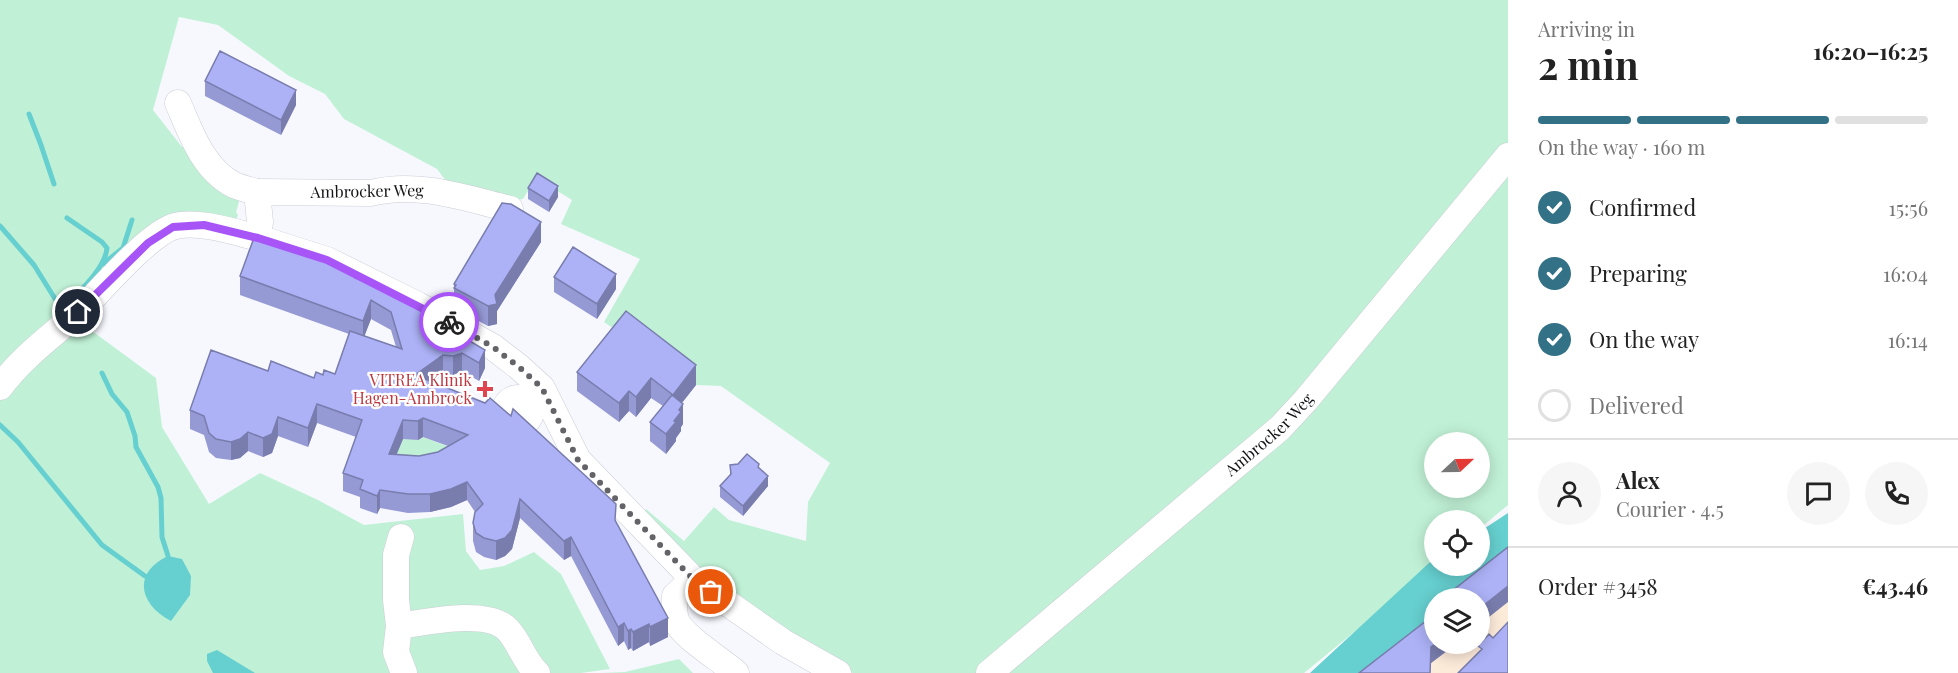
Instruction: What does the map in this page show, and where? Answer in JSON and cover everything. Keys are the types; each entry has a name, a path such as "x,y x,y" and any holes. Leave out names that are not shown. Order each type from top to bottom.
{"lane":[{"name":"Ambrocker Weg","path":"178,103 196,146 218,173 235,185 257,192 371,193 389,188 432,190 510,209"},
{"name":"Ambrocker Weg","path":"989,673 1280,428 1306,400 1508,156"},
{"path":"257,192 260,222 258,238"},
{"path":"0,387 27,355 78,312 148,243 173,227 204,225 258,238 327,260 456,326 493,347 519,367 542,388 540,405 578,460 693,579 783,642 808,667 838,673"},
{"path":"401,537 396,555 396,600 399,626 396,652 404,673"},
{"path":"693,579 675,596 673,609 677,623 736,673"},
{"path":"399,626 457,618 474,618 498,623 508,629 521,652 537,673"}],"shaded area":[{"path":"1508,563 1508,673 1380,673 1424,649 1424,654 1490,654 1490,588 1487,588"}],"green space":[{"path":"0,0 1508,0 1508,147 1293,404 977,673 853,673 840,668 721,590 642,514 646,509 684,541 714,507 729,520 806,541 808,502 830,463 721,386 696,385 604,322 640,259 561,224 572,200 536,178 523,199 508,202 452,189 437,169 344,119 325,94 289,76 218,25 179,17 153,110 182,147 191,150 241,195 234,226 173,223 69,314 156,378 162,427 209,504 260,473 364,525 463,514 466,551 480,570 504,566 534,552 561,574 610,669 581,673 0,673"},
{"path":"1508,171 1508,505 1490,520 1490,510 1424,510 1424,575 1304,673 1000,673 1280,438"},
{"path":"403,437 418,440 423,437 463,452 390,471"},
{"path":"679,659 693,673 600,673 625,672"}],"water":[{"path":"1508,513 1508,563 1477,588 1424,588 1424,631 1380,673 1310,673 1424,568 1424,576 1490,576 1490,525"},
{"path":"168,556 182,559 191,576 190,595 171,621 152,606 146,597 144,588 149,571 156,563"},
{"path":"217,650 255,673 213,673 207,661 207,654"}],"building":[{"path":"220,51 296,90 281,120 205,81"},
{"path":"537,173 558,186 549,201 528,188"},
{"path":"502,203 511,204 541,222 495,295 497,304 488,306 454,288 456,285 454,284"},
{"path":"255,235 352,270 357,273 355,278 384,287 466,330 468,340 485,350 479,363 462,353 453,356 443,355 415,375 485,403 490,398 511,416 513,409 616,504 615,520 668,618 633,632 631,629 628,631 624,623 618,627 571,537 564,541 520,499 512,530 505,538 496,541 476,533 473,523 475,512 483,504 467,482 430,494 380,490 377,496 360,489 363,480 343,473 362,420 317,404 308,428 278,417 272,434 263,438 248,432 240,439 231,442 216,439 209,433 204,416 190,410 211,350 268,371 271,361 314,378 316,372 323,375 324,370 335,374 350,331 402,349 391,312 371,300 363,321 240,276","holes":["423,418 468,435 438,452 419,456 389,454 403,420 418,421"]},
{"path":"573,247 616,274 597,304 554,277"},
{"path":"626,311 696,365 673,395 651,378 636,397 629,391 619,403 577,372"},
{"path":"672,395 683,404 679,410 681,412 674,421 676,422 666,434 650,422"},
{"path":"747,454 768,476 743,506 720,486 731,474 730,465 738,464"},
{"path":"1508,547 1508,586 1490,600 1490,588 1456,588 1471,576 1490,576 1490,561"},
{"path":"1424,622 1424,654 1431,654 1430,673 1359,673"},
{"path":"1508,622 1508,673 1458,673 1477,654 1490,654 1490,635 1493,638"}],"waterway":[{"path":"29,114 54,184"},
{"path":"0,226 34,265 62,310 96,273 107,248 67,218"},
{"path":"103,264 123,248 132,220"},
{"path":"102,373 112,394 127,412 136,447 158,487 161,498 162,537 168,556"},
{"path":"0,425 18,442 102,545 145,576"}],"way so far":[{"path":"449,322 493,347 542,388 578,460 693,579 711,592"}],"place":[{"name":"VITREA Klinik Hagen-Ambrock","path":"485,389"}],"route":[{"path":"78,312 148,243 173,227 204,225 258,238 327,260 449,322"}]}
